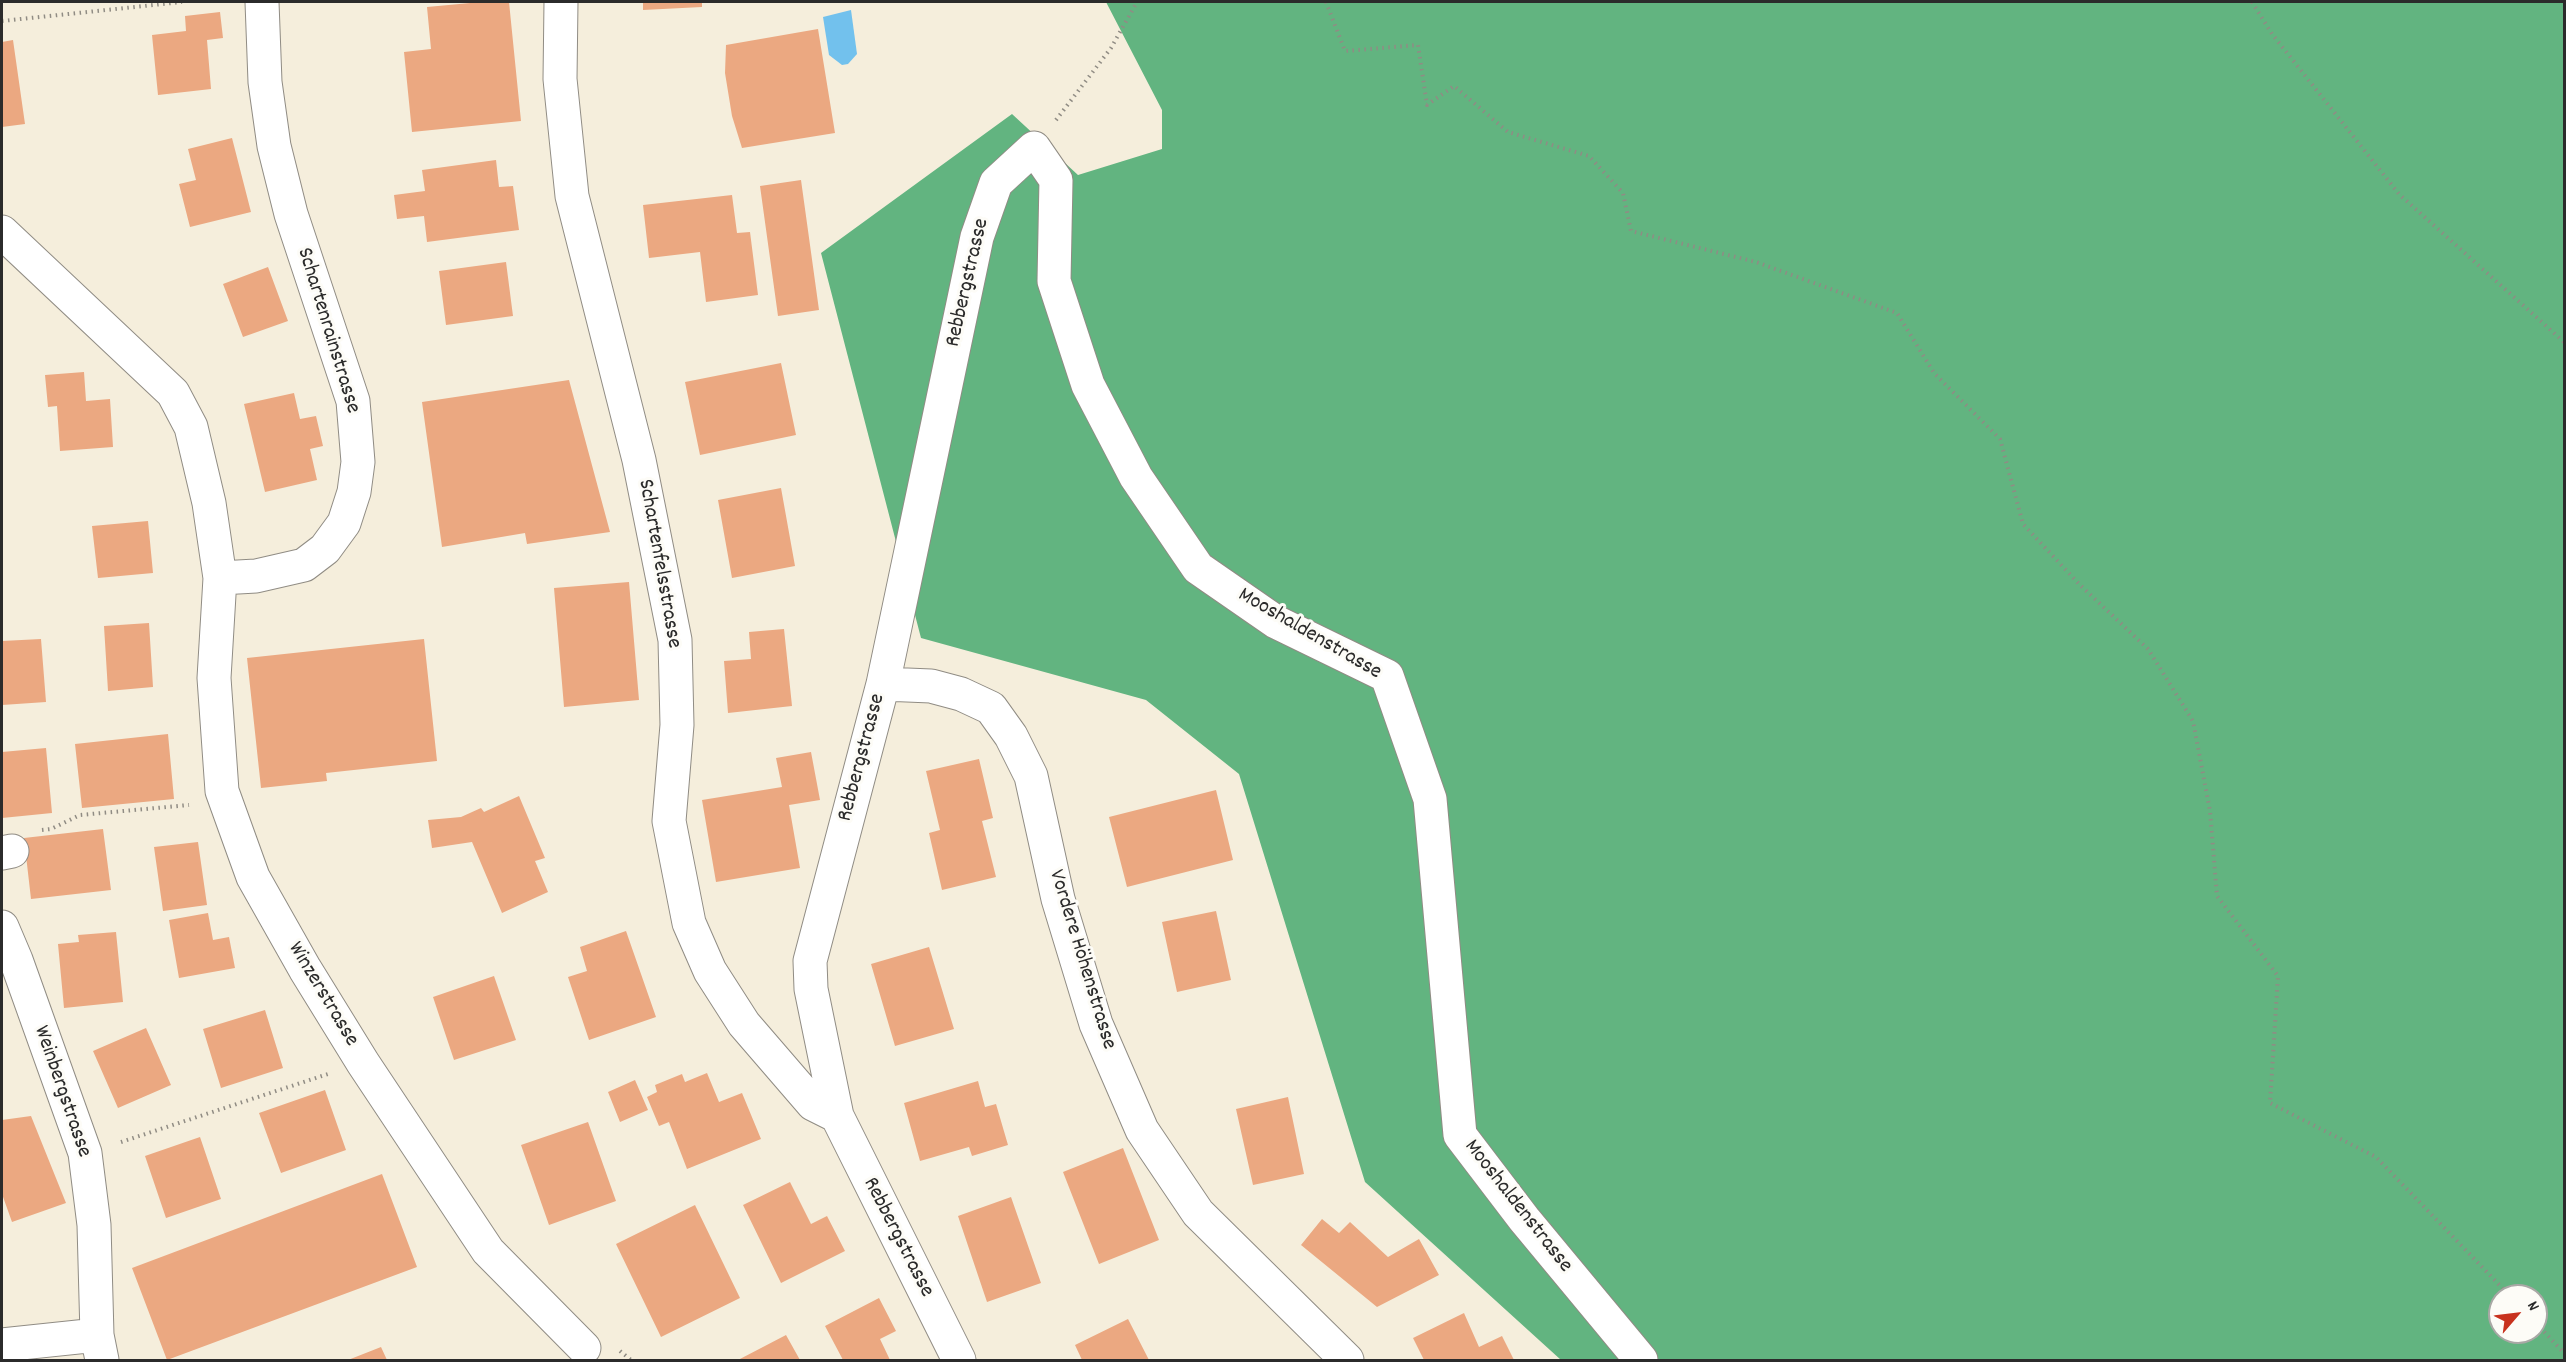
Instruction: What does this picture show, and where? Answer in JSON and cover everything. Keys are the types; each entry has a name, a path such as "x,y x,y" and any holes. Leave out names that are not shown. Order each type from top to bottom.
{"street":[{"name":"Schartenrainstrasse","path":"220,578 256,576 304,565 325,549 344,523 354,492 358,462 353,401 291,214 274,146 265,82 262,2"},
{"name":"Schartenfelsstrasse","path":"561,2 560,80 572,196 639,460 675,640 676,725 669,820 689,922 710,971 744,1024 813,1104 837,1116"},
{"name":"Rebbergstrasse","path":"959,1360 837,1116 811,989 810,961 883,684 977,237 996,183 1034,148"},
{"name":"Mooshaldenstrasse","path":"1034,148 1056,180 1054,281 1088,385 1136,477 1198,568 1276,622 1387,676 1430,799 1460,1135 1524,1219 1641,1360"},
{"path":"2,232 173,393 191,427 209,503 220,578"},
{"name":"Winzerstrasse","path":"220,578 214,678 222,791 253,877 305,969 363,1063 488,1251 584,1348"},
{"name":"Vordere Höhenstrasse","path":"883,684 932,686 961,694 991,708 1011,736 1031,776 1058,899 1096,1024 1142,1130 1198,1213 1347,1360"},
{"name":"Weinbergstrasse","path":"2,927 16,960 85,1154 94,1225 99,1348 2,1345"}],"path":[{"path":"2,21 182,2"},
{"path":"1034,148 1111,48 1137,2"},
{"path":"1326,2 1345,51 1418,45 1426,105 1454,86 1508,132 1589,156 1623,193 1631,231 1756,262 1897,313 1934,373 2000,439 2023,524 2079,584 2148,649 2193,721 2210,811 2217,896 2278,976 2270,1103 2376,1157 2498,1284"},
{"path":"2252,2 2272,34 2399,194 2565,342"},
{"path":"80,815 193,805"},
{"path":"85,1154 363,1063"},
{"path":"2548,1335 2565,1353"}],"green space":[{"path":"1106,2 2564,2 2564,1360 1561,1360 1365,1182 1239,774 1146,700 921,638 821,253 1012,114 1078,175 1162,149 1162,110"}],"water":[{"path":"851,10 857,54 848,64 842,65 829,55 823,17"}],"building":[{"path":"509,2 521,121 412,132 404,52 431,49 427,7"},
{"path":"643,2 702,2 702,7 643,10"},
{"path":"220,12 223,38 207,40 211,89 158,95 152,35 186,31 185,16"},
{"path":"818,29 835,133 742,148 732,116 725,73 726,45"},
{"path":"13,40 25,124 2,127 2,42"},
{"path":"232,138 251,212 190,227 179,184 196,180 188,149"},
{"path":"496,160 499,187 513,186 519,230 427,242 424,216 397,219 394,195 425,191 422,170"},
{"path":"801,180 819,310 778,316 760,186"},
{"path":"732,195 737,233 750,232 758,295 706,302 700,252 649,258 643,205"},
{"path":"506,262 513,316 446,325 439,271"},
{"path":"268,267 288,321 243,337 223,284"},
{"path":"781,363 796,435 700,455 685,382"},
{"path":"84,372 86,401 110,399 113,447 60,451 57,406 48,407 45,375"},
{"path":"569,380 610,532 527,544 525,533 442,547 422,402"},
{"path":"294,393 300,419 316,416 323,446 310,449 317,480 265,492 244,404"},
{"path":"781,488 795,566 732,578 718,500"},
{"path":"148,521 153,573 98,578 92,526"},
{"path":"629,582 639,700 564,707 554,588"},
{"path":"149,623 153,687 108,691 104,626"},
{"path":"784,629 792,706 728,713 724,661 751,659 749,632"},
{"path":"41,639 46,702 2,705 2,641"},
{"path":"424,639 437,761 326,773 327,781 261,788 247,658"},
{"path":"168,734 174,799 82,808 75,744"},
{"path":"46,748 52,813 2,818 2,752"},
{"path":"811,752 820,800 789,805 800,868 716,882 702,800 782,787 776,758"},
{"path":"979,759 993,818 982,821 996,877 942,890 929,833 940,830 926,771"},
{"path":"1216,790 1233,860 1127,887 1109,817"},
{"path":"519,796 545,858 535,861 548,892 502,913 472,842 432,848 428,820 461,817 481,808 484,812"},
{"path":"103,829 111,890 31,899 24,838"},
{"path":"198,842 207,905 163,911 154,847"},
{"path":"1216,911 1231,980 1177,992 1162,922"},
{"path":"208,913 213,940 229,937 235,968 179,978 169,920"},
{"path":"626,931 656,1017 589,1040 568,977 587,971 580,947"},
{"path":"116,932 123,1002 64,1008 58,944 79,942 78,935"},
{"path":"929,947 954,1029 895,1046 871,964"},
{"path":"494,976 516,1040 454,1060 433,997"},
{"path":"265,1010 283,1068 221,1088 203,1029"},
{"path":"146,1028 171,1085 118,1108 93,1051"},
{"path":"707,1073 719,1102 742,1093 761,1139 687,1169 669,1122 659,1126 647,1097 657,1092 655,1085 682,1074 685,1082"},
{"path":"635,1080 648,1110 620,1122 608,1092"},
{"path":"978,1081 985,1107 996,1104 1008,1145 972,1156 969,1147 920,1161 904,1103"},
{"path":"325,1090 346,1150 281,1173 259,1113"},
{"path":"1288,1097 1304,1174 1253,1185 1236,1109"},
{"path":"31,1116 66,1203 12,1222 2,1194 2,1120"},
{"path":"588,1122 616,1201 549,1225 521,1145"},
{"path":"200,1137 221,1199 166,1218 145,1156"},
{"path":"1123,1148 1159,1240 1099,1264 1063,1172"},
{"path":"382,1174 417,1267 167,1360 132,1268"},
{"path":"790,1182 811,1224 827,1216 845,1251 781,1283 743,1205"},
{"path":"1011,1197 1041,1283 987,1302 958,1216"},
{"path":"695,1205 740,1298 661,1337 616,1244"},
{"path":"1322,1219 1339,1233 1350,1222 1388,1257 1419,1239 1439,1275 1377,1307 1301,1245"},
{"path":"879,1298 896,1331 880,1339 890,1360 843,1360 825,1326"},
{"path":"1464,1313 1479,1347 1502,1336 1514,1360 1424,1360 1413,1338"},
{"path":"1128,1319 1149,1360 1082,1360 1075,1345"},
{"path":"786,1335 800,1360 738,1360"},
{"path":"381,1347 387,1360 348,1360"}]}
